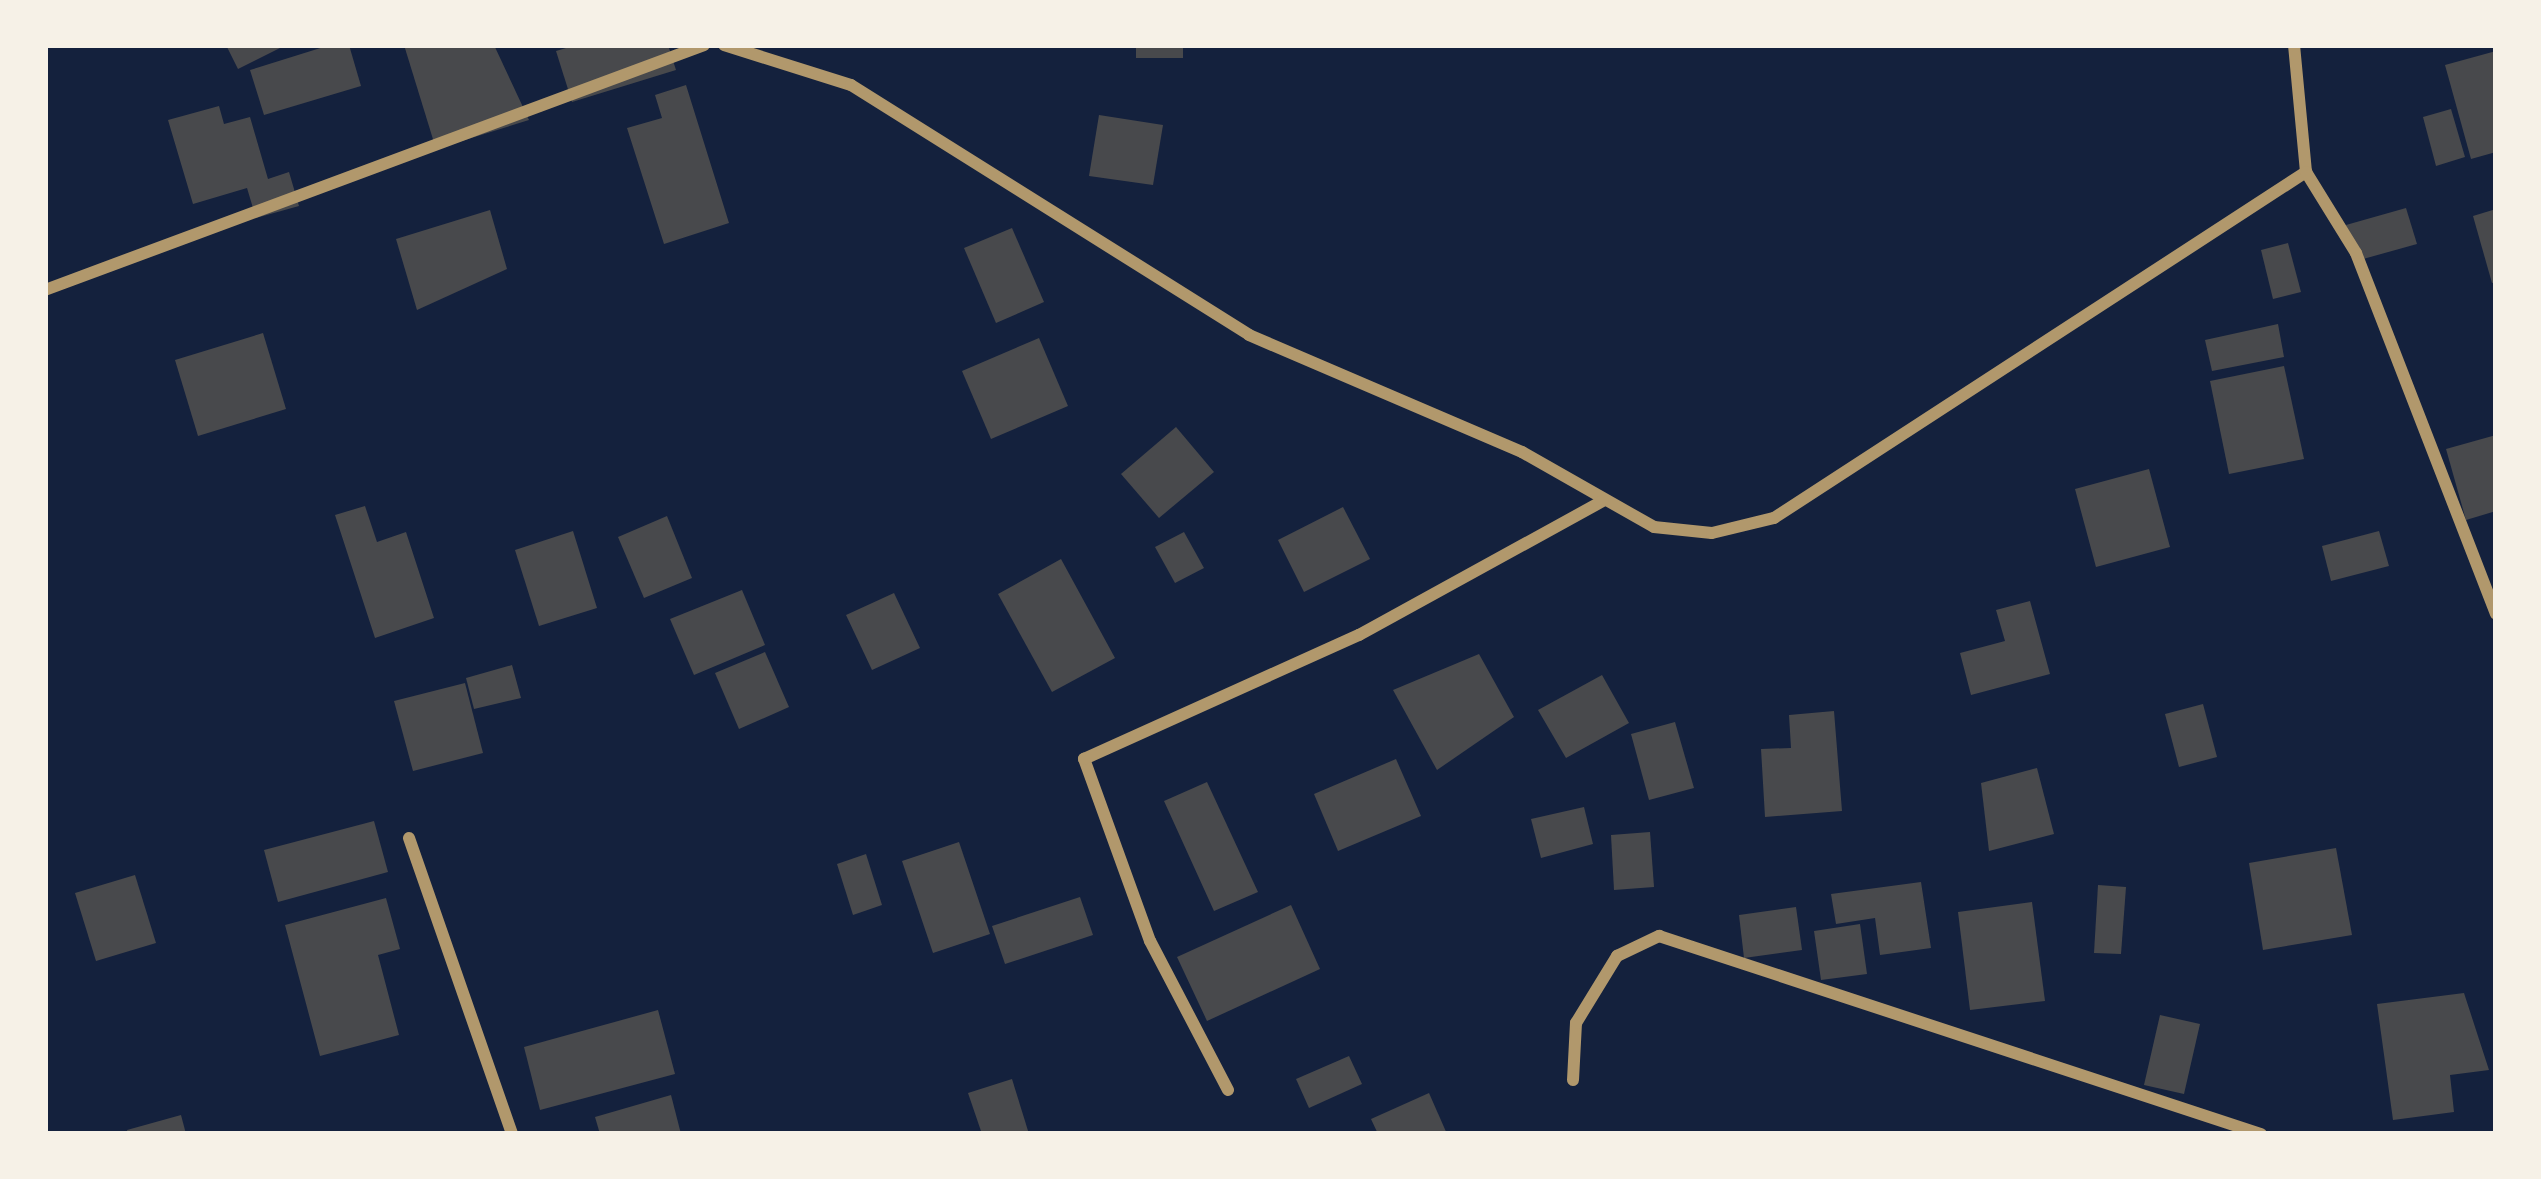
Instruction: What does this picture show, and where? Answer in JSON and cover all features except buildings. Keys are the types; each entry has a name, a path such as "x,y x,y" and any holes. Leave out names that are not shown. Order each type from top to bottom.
{"street":[{"path":"45,290 704,45"},
{"path":"724,45 851,85 1249,335 1522,452 1654,527 1712,533 1774,518 2306,172"},
{"path":"2294,45 2306,172 2356,254 2496,614"},
{"path":"1228,1090 1150,941 1084,758 1360,635 1603,501"},
{"path":"410,838 512,1134"},
{"path":"1573,1080 1576,1023 1617,956 1659,936 2261,1134"}]}
